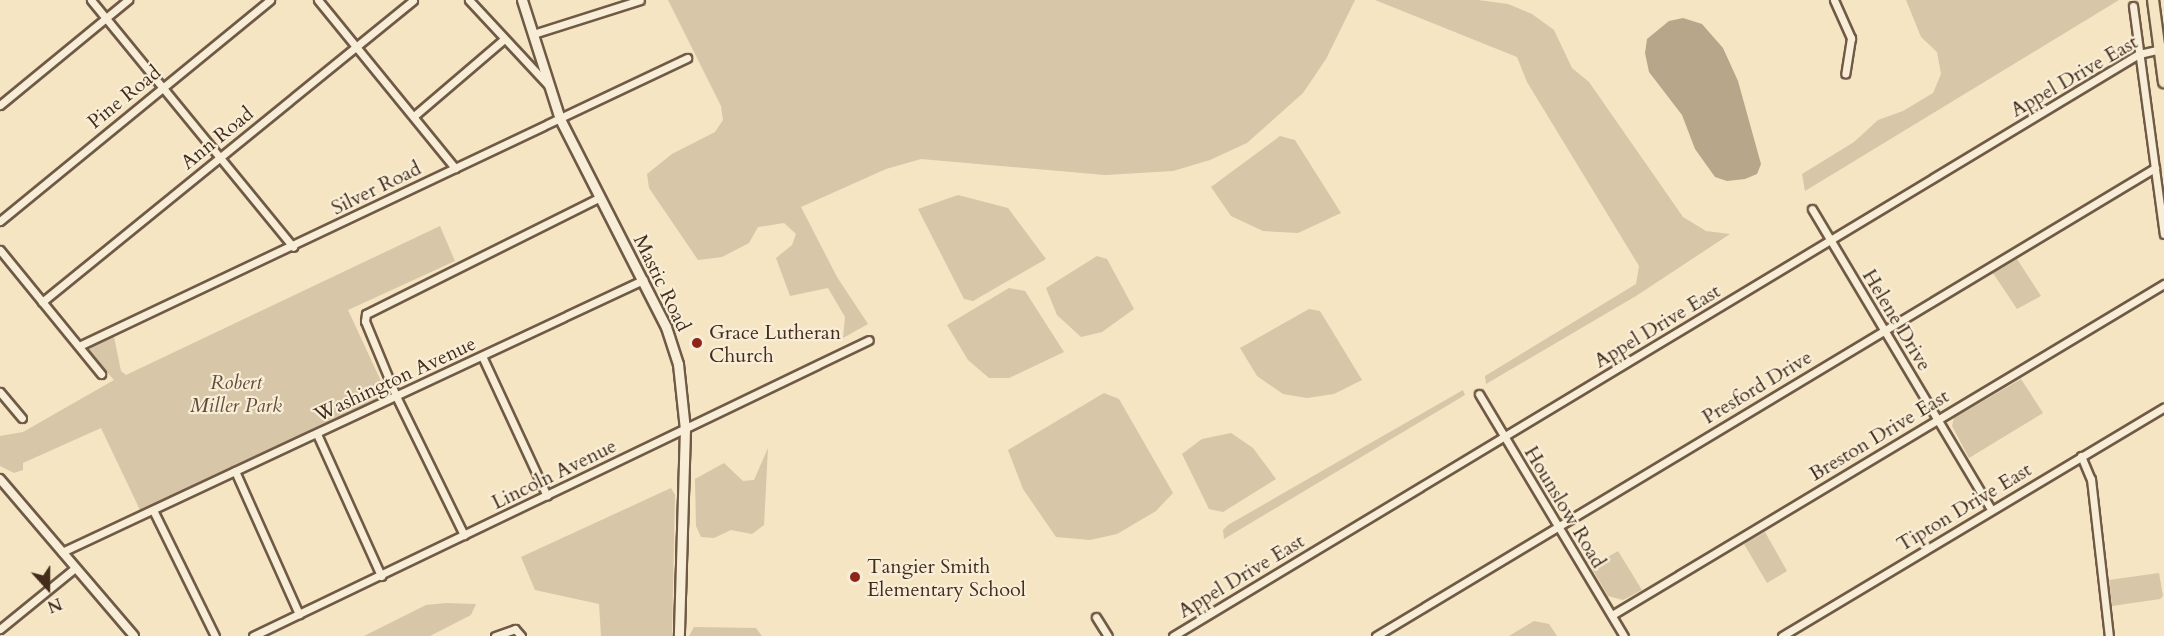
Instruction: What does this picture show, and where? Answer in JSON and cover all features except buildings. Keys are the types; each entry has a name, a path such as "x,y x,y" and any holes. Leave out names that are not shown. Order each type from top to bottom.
{"highway":[{"path":"2153,0 2164,82"}],"main road":[{"name":"Mastic Road","path":"522,0 560,119 643,280 678,364 685,429 679,636"}],"street":[{"path":"91,0 218,159 293,247"},
{"path":"0,105 128,0"},
{"name":"Pine Road","path":"0,221 270,0"},
{"path":"318,0 455,168"},
{"name":"Ann Road","path":"42,302 412,0"},
{"path":"470,0 502,40 549,87"},
{"path":"533,34 640,0"},
{"path":"1834,0 1851,38 1845,74"},
{"path":"2133,6 2164,234"},
{"path":"414,116 502,40"},
{"name":"Appel Drive East","path":"1173,636 2139,54 2160,49"},
{"name":"Silver Road","path":"79,346 293,247 687,58"},
{"name":"Presford Drive","path":"1376,636 2155,168"},
{"path":"464,535 396,396 365,321 366,314 599,198"},
{"name":"Helene Drive","path":"1812,209 1991,510"},
{"path":"0,250 101,374"},
{"name":"Washington Avenue","path":"62,552 643,280"},
{"name":"Breston Drive East","path":"1612,615 2164,284"},
{"name":"Lincoln Avenue","path":"253,636 869,340"},
{"path":"482,356 547,496"},
{"path":"0,393 22,418"},
{"name":"Hounslow Road","path":"1479,394 1624,636"},
{"name":"Tipton Drive East","path":"1782,636 2164,406"},
{"path":"317,434 381,576"},
{"path":"2080,456 2091,479 2109,636"},
{"path":"235,471 299,614"},
{"path":"0,479 134,636"},
{"path":"153,510 215,636"},
{"path":"0,629 75,568"},
{"path":"1096,618 1108,636"},
{"path":"495,636 515,628 521,636"}],"green space":[{"path":"668,0 1355,0 1326,59 1303,93 1247,143 1210,160 1173,171 1105,175 921,159 886,169 801,207 837,277 868,324 843,338 845,317 828,288 790,296 776,258 792,245 796,234 784,223 758,227 749,243 722,257 698,260 649,188 647,174 672,154 715,132 723,120 721,106"},
{"path":"1375,0 1478,0 1508,4 1532,14 1554,30 1572,68 1589,82 1683,217 1706,231 1730,234 1636,296 1486,384 1485,376 1636,284 1639,266 1527,82 1517,57"},
{"path":"1906,0 2119,0 1805,191 1802,174 1854,142 1878,120 1903,111 1933,93 1941,74 1937,52 1921,37"},
{"path":"1280,136 1295,140 1341,213 1298,233 1263,231 1231,216 1211,187"},
{"path":"958,195 1008,208 1046,259 973,301 964,299 918,209"},
{"name":"Robert Miller Park","path":"440,226 455,261 348,310 387,394 140,510 101,428 23,463 23,470 14,473 0,466 0,436 23,432 114,380 89,352 89,345 114,337 121,371 126,375"},
{"path":"1097,256 1107,259 1134,309 1102,332 1081,337 1057,315 1046,288"},
{"path":"2017,259 2041,296 2017,309 1993,273"},
{"path":"1009,288 1025,291 1064,352 1009,378 989,378 968,360 947,325"},
{"path":"1309,309 1320,311 1362,380 1334,394 1307,398 1283,394 1257,376 1240,348"},
{"path":"2021,379 2043,413 1969,458 1952,426 1954,418"},
{"path":"1463,390 1465,395 1224,539 1223,530 1228,525"},
{"path":"1104,393 1119,399 1173,493 1156,511 1117,534 1090,540 1056,537 1023,489 1008,450"},
{"path":"1231,433 1253,448 1276,479 1223,512 1209,509 1182,454 1202,439"},
{"path":"768,448 764,525 752,534 731,530 714,538 701,537 696,526 695,479 724,463 743,481 754,480"},
{"path":"671,488 675,495 672,636 601,636 599,604 535,590 521,557"},
{"path":"1765,532 1787,571 1767,583 1744,544"},
{"path":"1618,551 1642,590 1623,600 1608,596 1591,567"},
{"path":"2159,573 2163,596 2160,599 2112,606 2109,580"},
{"path":"476,604 471,615 430,636 364,636 426,605"},
{"path":"1534,621 1549,624 1557,636 1509,636"},
{"path":"694,627 756,628 762,636 689,636"}],"shaded area":[{"path":"1683,18 1702,24 1723,48 1738,81 1761,164 1757,174 1745,179 1727,181 1715,177 1695,149 1682,115 1649,72 1645,53 1647,39 1669,21"}],"place":[{"name":"Grace Lutheran Church","path":"697,343"},
{"name":"Tangier Smith Elementary School","path":"855,577"}]}
